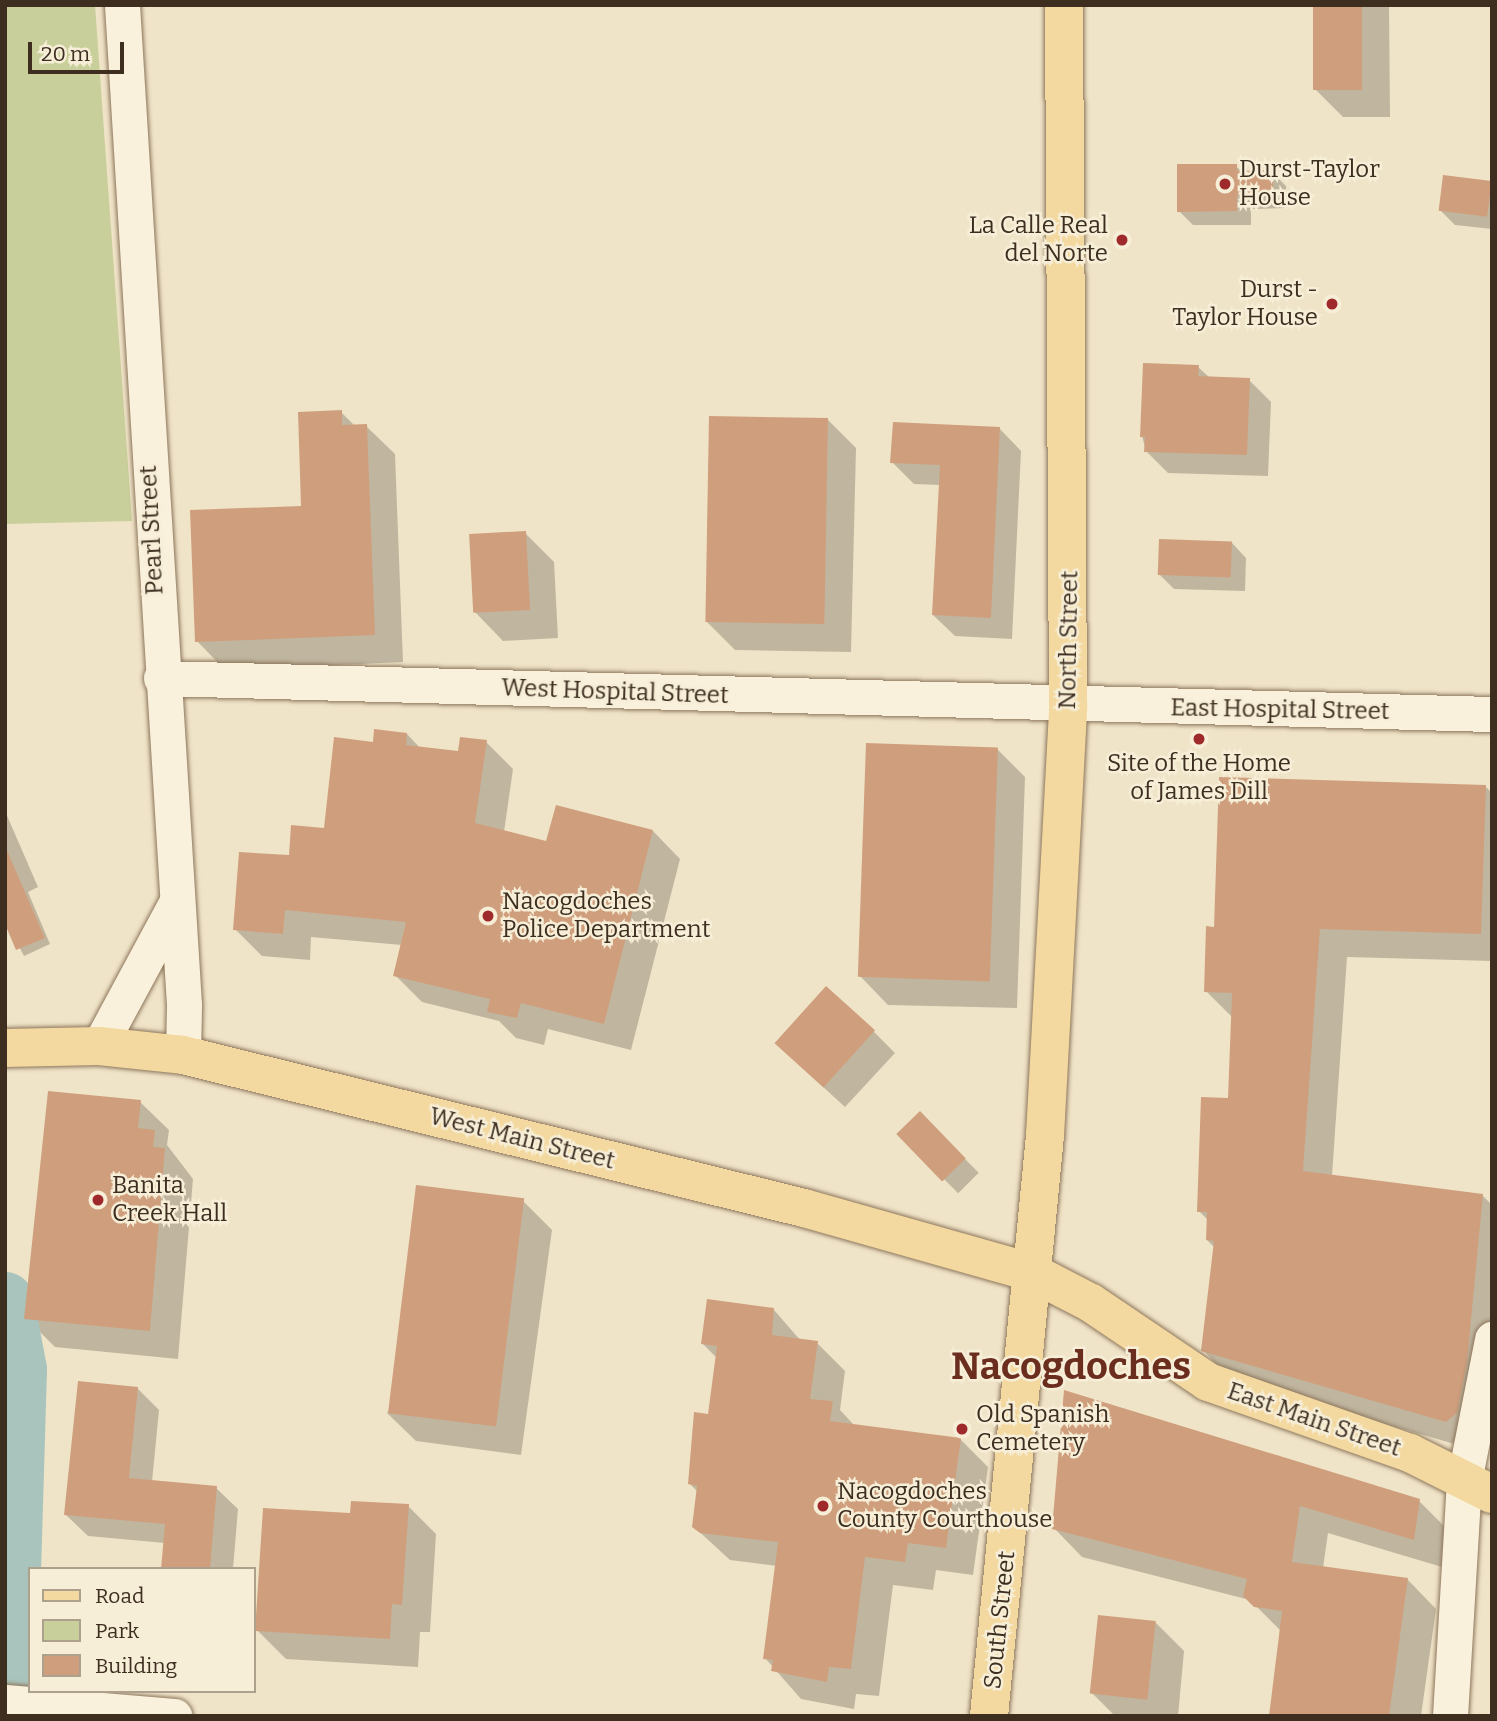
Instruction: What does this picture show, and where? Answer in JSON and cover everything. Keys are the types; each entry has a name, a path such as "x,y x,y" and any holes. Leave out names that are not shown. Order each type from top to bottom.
{"main road":[{"name":"North Street","path":"1033,1273 1055,989 1068,706 1064,5"},
{"name":"West Main Street","path":"14,1047 99,1045 183,1055 804,1208 1033,1273"},
{"name":"East Main Street","path":"1033,1273 1091,1303 1208,1382 1410,1453 1478,1488"},
{"name":"South Street","path":"989,1716 1033,1273"}],"street":[{"name":"Pearl Street","path":"122,5 183,1055"},
{"name":"West Hospital Street","path":"161,678 1068,706"},
{"name":"East Hospital Street","path":"1068,706 1492,714"},
{"path":"99,1045 176,902"},
{"path":"1450,1716 1478,1488 1492,1339"},
{"path":"5,1702 174,1716"}],"green space":[{"path":"5,5 95,5 132,521 5,524"}],"building":[{"path":"1313,5 1362,5 1362,90 1313,90"},
{"name":"Durst-Taylor House","path":"1177,164 1237,164 1237,171 1273,170 1273,195 1237,195 1237,211 1177,212"},
{"path":"1443,175 1492,181 1487,217 1439,211"},
{"path":"1143,363 1199,365 1198,376 1250,378 1247,455 1144,452 1145,437 1140,437"},
{"path":"342,410 342,425 367,424 375,635 195,642 190,510 301,506 298,412"},
{"path":"709,416 828,418 824,624 705,622"},
{"path":"893,422 1000,427 991,618 932,615 940,465 890,463"},
{"path":"526,531 530,610 473,613 469,534"},
{"path":"1159,539 1232,542 1231,578 1158,575"},
{"name":"Nacogdoches Police Department","path":"374,729 407,733 406,745 458,751 460,737 487,740 475,823 546,841 556,805 653,830 604,1024 521,1003 517,1018 487,1012 490,999 393,976 406,922 285,910 283,934 233,930 239,852 289,855 291,825 324,828 334,737 373,742"},
{"path":"866,743 998,748 990,981 858,977"},
{"path":"1219,777 1486,785 1481,934 1320,929 1303,1171 1483,1194 1467,1362 1457,1413 1446,1422 1201,1351 1214,1241 1206,1240 1207,1212 1197,1212 1201,1097 1228,1098 1232,993 1204,992 1206,926 1214,927"},
{"path":"5,846 45,938 16,950 5,924"},
{"path":"826,986 875,1030 824,1087 774,1043"},
{"name":"Banita Creek Hall","path":"48,1091 141,1100 138,1128 155,1130 153,1147 165,1148 150,1331 24,1319"},
{"path":"920,1111 966,1158 942,1181 896,1134"},
{"path":"416,1185 524,1198 496,1427 388,1413"},
{"name":"Nacogdoches County Courthouse","path":"707,1299 774,1308 772,1335 818,1341 810,1399 833,1401 830,1421 961,1438 946,1548 908,1543 905,1562 865,1557 851,1669 829,1667 827,1682 771,1671 773,1660 763,1659 778,1542 700,1533 692,1527 697,1486 688,1484 694,1412 708,1414 717,1346 701,1344"},
{"path":"78,1381 138,1387 129,1478 217,1486 210,1567 161,1567 165,1524 64,1515"},
{"path":"1064,1390 1420,1499 1414,1540 1300,1506 1292,1562 1408,1578 1389,1716 1269,1716 1282,1611 1254,1607 1243,1596 1247,1579 1052,1529"},
{"path":"351,1501 409,1504 402,1605 392,1604 390,1639 256,1631 263,1508 350,1513"},
{"path":"1098,1615 1156,1621 1147,1700 1090,1694"}],"waterway":[{"path":"5,1301 18,1370 8,1716"}],"place":[{"name":"Durst-Taylor House","path":"1225,184"},
{"name":"La Calle Real del Norte","path":"1122,240"},
{"name":"Durst - Taylor House","path":"1332,304"},
{"name":"Site of the Home of James Dill","path":"1199,739"},
{"name":"Nacogdoches Police Department","path":"488,916"},
{"name":"Banita Creek Hall","path":"98,1200"},
{"name":"Old Spanish Cemetery","path":"962,1429"},
{"name":"Nacogdoches County Courthouse","path":"823,1506"}],"district":[{"name":"Nacogdoches","path":"1071,1367"}]}
